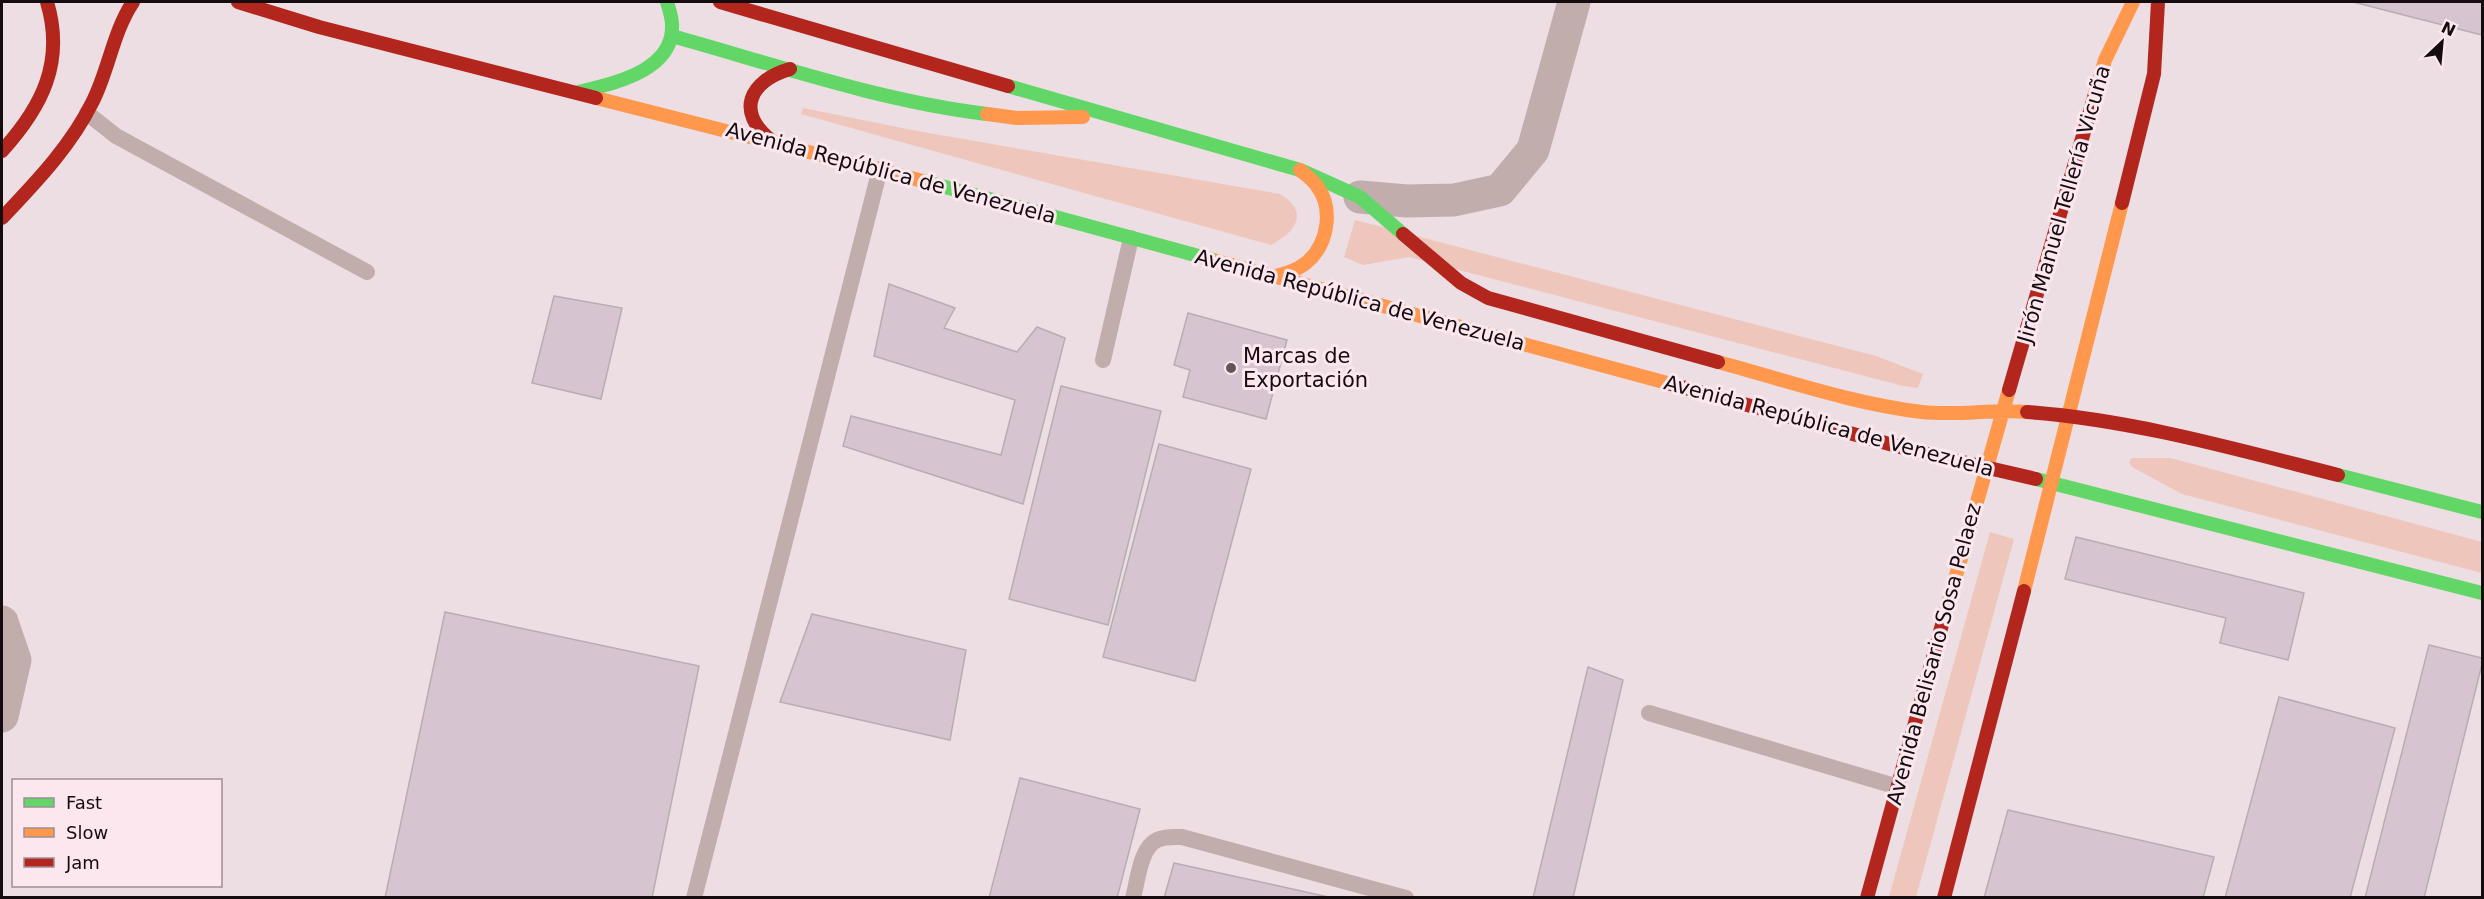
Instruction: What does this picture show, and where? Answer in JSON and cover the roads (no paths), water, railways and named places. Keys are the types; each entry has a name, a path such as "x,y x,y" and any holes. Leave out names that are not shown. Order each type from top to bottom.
{"main road":[{"path":"2,152 32,113 49,76 54,42 51,17 46,2"},
{"path":"2,218 65,148 87,113 105,76 120,27 133,2"},
{"name":"Avenida República de Venezuela","path":"238,2 319,27 429,56 880,169 1915,451 2051,482 2482,593"},
{"path":"577,92 633,76 654,65 666,52 672,36 673,24 667,2"},
{"name":"Avenida República de Venezuela","path":"720,2 1300,170 1360,197 1461,283 1488,298 1518,308 1888,408 1926,413 2003,410 2118,422 2185,436 2482,512"},
{"name":"Jirón Manuel Tellería Vicuña","path":"2003,410 2105,60 2133,2"},
{"path":"1944,897 2154,74 2158,2"},
{"name":"Avenida República de Venezuela","path":"672,36 891,97 953,110 1017,118 1114,117"},
{"path":"772,141 758,128 751,113 752,96 760,82 773,72 790,69"},
{"path":"1272,277 1296,270 1305,263 1314,255 1326,234 1326,209 1318,187 1300,170"},
{"name":"Avenida Belisario Sosa Pelaez","path":"1867,897 2003,410"}],"street":[{"path":"1360,197 1407,201 1454,200 1500,190 1533,150 1574,2"},
{"path":"2,622 15,660 2,716"}],"lane":[{"path":"87,113 116,136 367,272"},
{"path":"694,897 880,169"},
{"path":"1103,360 1131,238"},
{"path":"1649,713 1898,787"},
{"path":"1133,897 1145,853 1150,846 1156,840 1182,837 1407,897"}],"place":[{"name":"Marcas de Exportación","path":"1231,368"}]}
